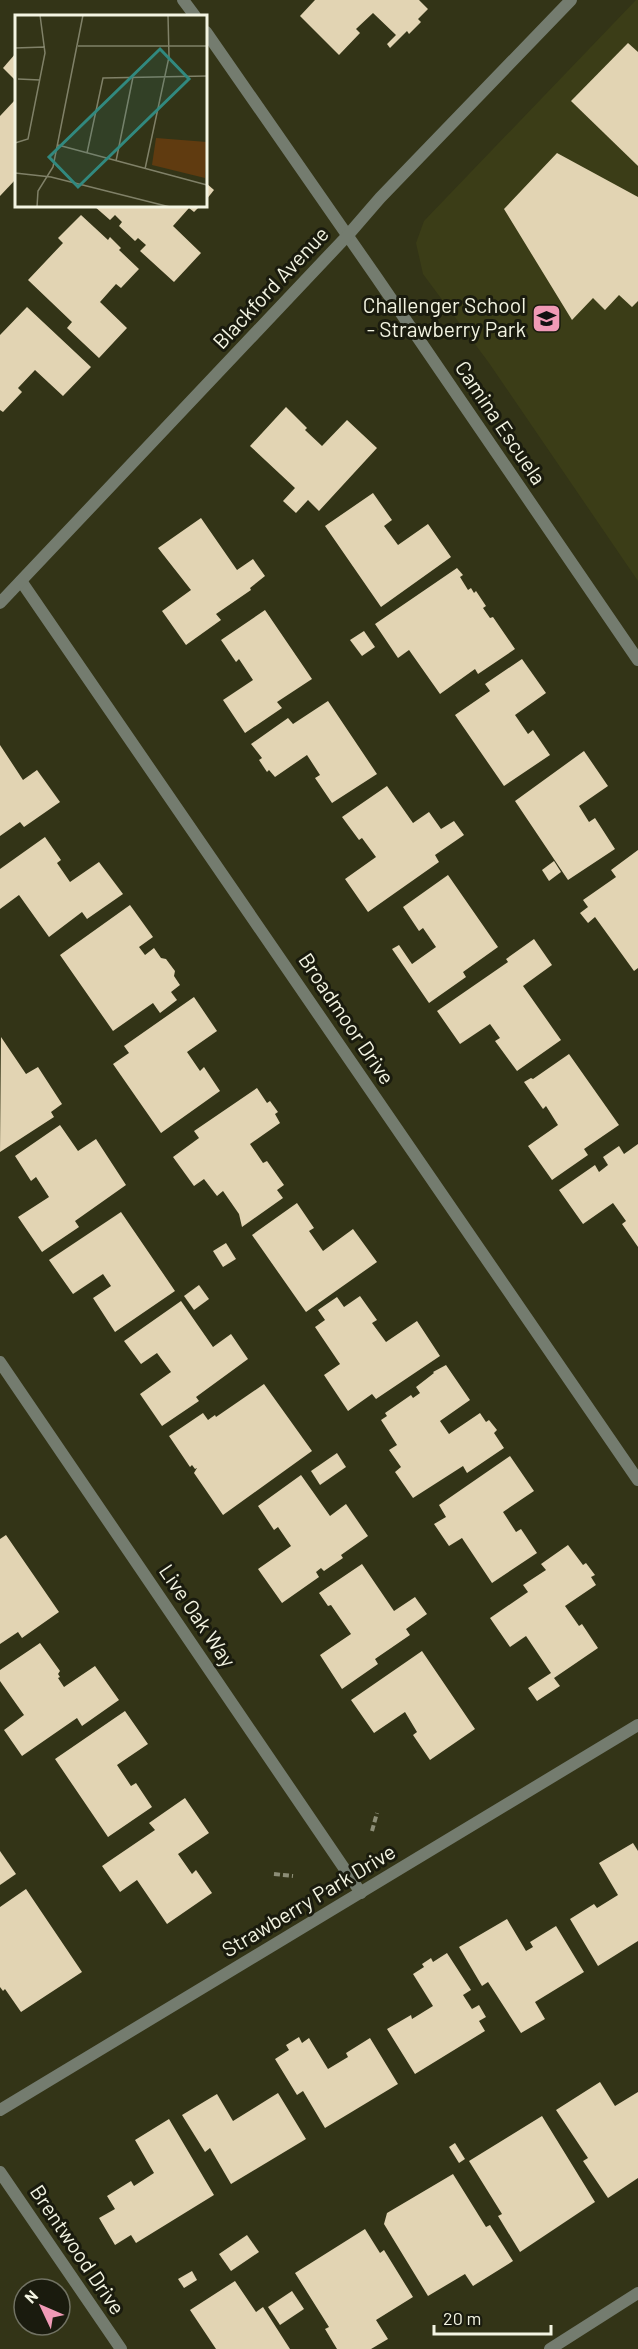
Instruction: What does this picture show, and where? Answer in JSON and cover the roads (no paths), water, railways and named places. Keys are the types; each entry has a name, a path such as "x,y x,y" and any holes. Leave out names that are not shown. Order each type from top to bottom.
{"street":[{"path":"183,0 194,15"},
{"name":"Blackford Avenue","path":"0,603 348,235 380,198 571,0"},
{"name":"Camina Escuela","path":"207,33 348,235 638,660"},
{"name":"Broadmoor Drive","path":"21,581 638,1480"},
{"name":"Live Oak Way","path":"0,1362 362,1893"},
{"name":"Strawberry Park Drive","path":"0,2110 638,1725"},
{"name":"Brentwood Drive","path":"0,2172 121,2349"},
{"path":"550,2349 638,2294"}],"place":[{"name":"Challenger School - Strawberry Park","path":"547,318"}]}
